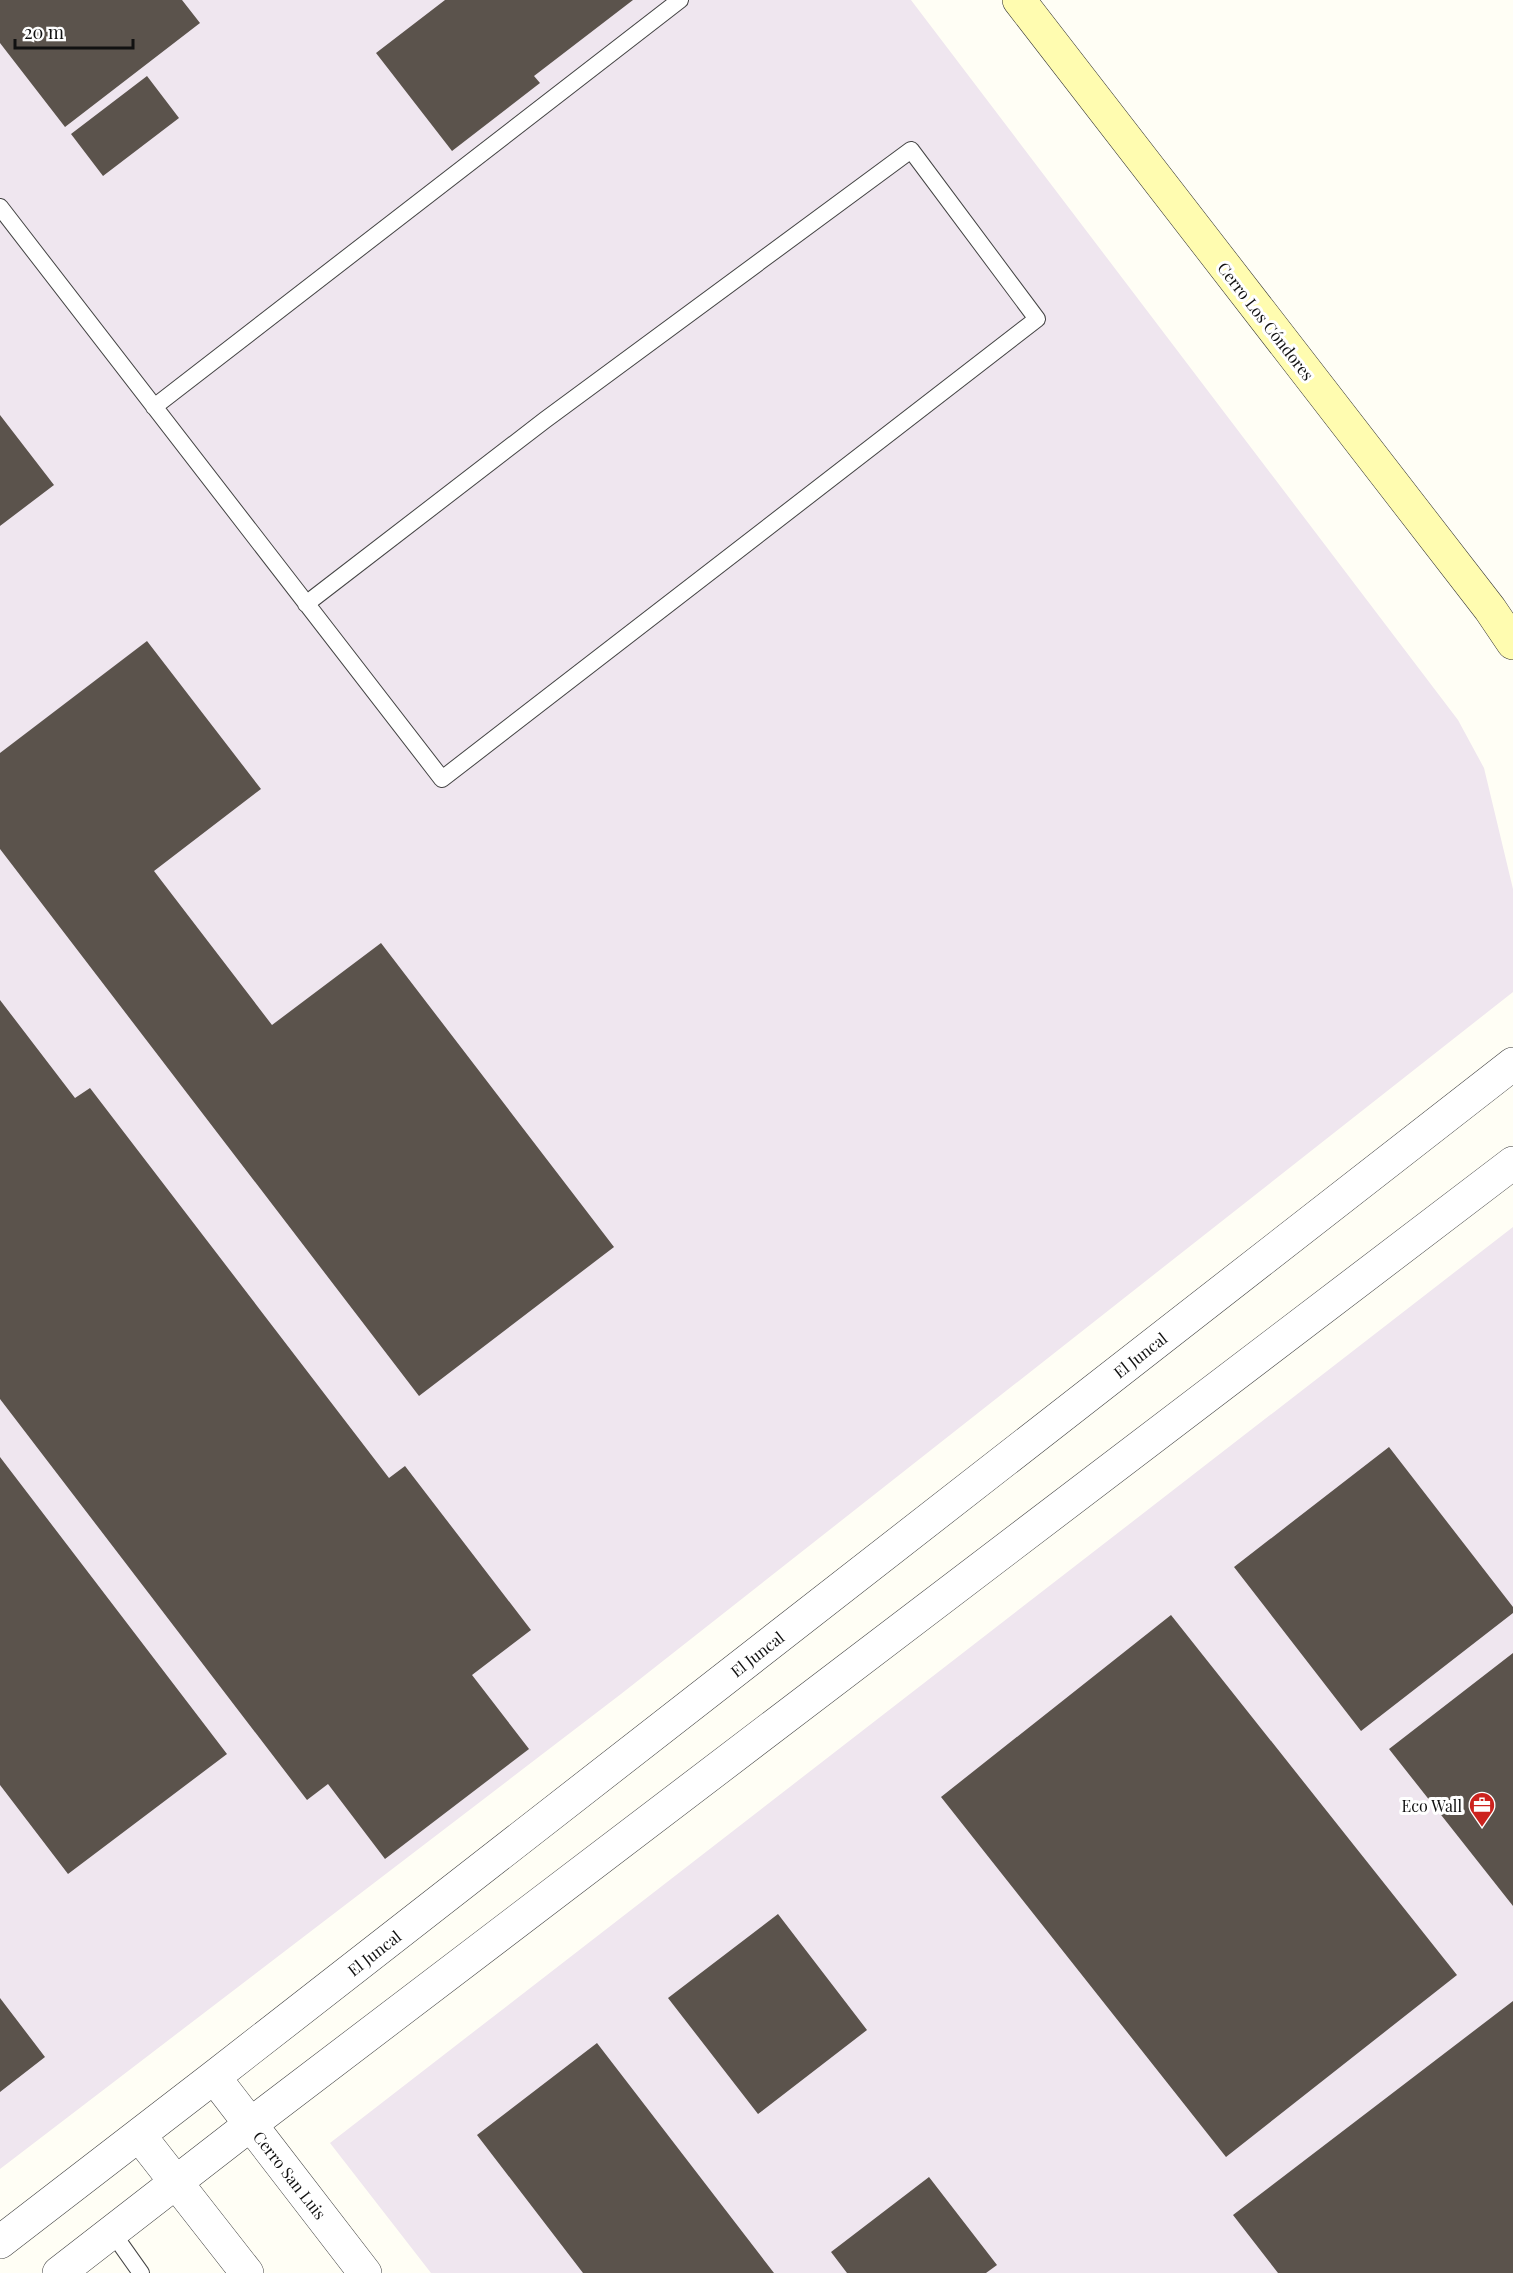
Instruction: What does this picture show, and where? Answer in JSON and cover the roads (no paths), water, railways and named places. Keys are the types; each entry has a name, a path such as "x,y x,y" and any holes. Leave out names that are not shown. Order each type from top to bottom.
{"street":[{"name":"Cerro Los Cóndores","path":"1019,0 1490,609 1513,643"},
{"name":"El Juncal","path":"0,2242 1513,1064"},
{"path":"59,2273 251,2124 1513,1162"},
{"name":"Cerro San Luis","path":"214,2077 365,2273"},
{"path":"139,2135 247,2273"}],"lane":[{"path":"154,407 680,0"},
{"path":"0,207 306,604 442,779 1037,319 911,150 545,420 306,604"},
{"path":"112,2232 141,2273"}],"place":[{"name":"Eco Wall","path":"1482,1828"}]}
